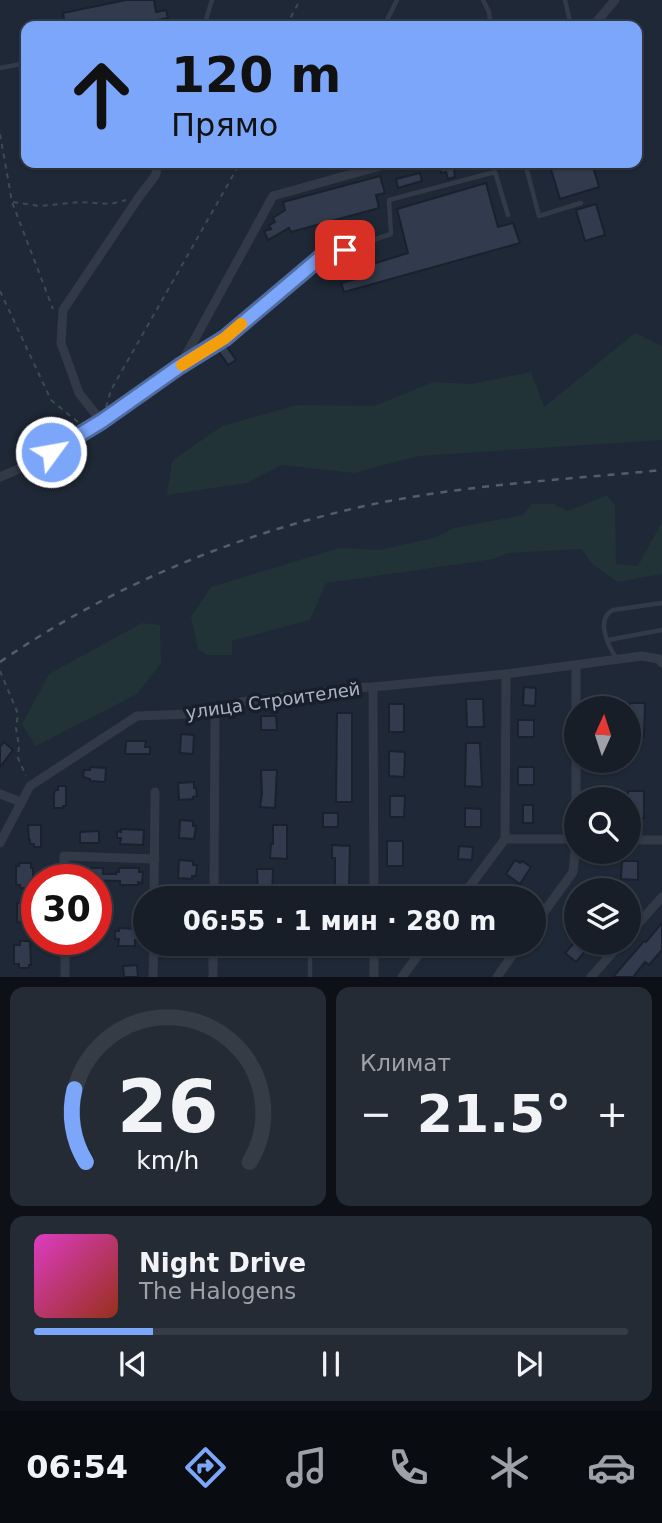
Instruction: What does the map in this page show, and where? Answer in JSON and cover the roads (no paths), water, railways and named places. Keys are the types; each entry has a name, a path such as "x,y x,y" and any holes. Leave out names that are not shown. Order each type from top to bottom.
{"street":[{"path":"597,21 615,0"},
{"path":"102,421 79,393 61,343 63,310 155,176 157,168"},
{"path":"0,477 33,463 102,421 180,366 274,196 373,168"},
{"name":"улица Строителей","path":"0,843 30,786 137,716 215,713 240,702 506,674 642,656 659,659 662,663"},
{"path":"576,664 576,696"},
{"path":"470,886 505,839 506,674"},
{"path":"373,687 374,886"},
{"path":"214,886 215,713"},
{"path":"154,886 155,792"},
{"path":"0,794 21,802"},
{"path":"505,839 564,841"},
{"path":"641,840 662,840"},
{"path":"64,864 64,856 155,859"},
{"path":"546,909 573,872 574,864"},
{"path":"641,920 662,897"},
{"path":"65,955 65,977"},
{"path":"591,977 610,955"},
{"path":"153,977 154,956"},
{"path":"213,956 213,977"},
{"path":"374,956 374,977"},
{"path":"402,977 417,956"},
{"path":"496,977 511,956"}],"lane":[{"path":"206,21 212,0"},
{"path":"386,21 397,0"},
{"path":"483,0 490,21"},
{"path":"565,0 570,21"},
{"path":"0,68 21,64"},
{"path":"526,168 539,216 580,203"},
{"path":"180,366 225,338 321,257 391,234 389,200 495,172 508,215"},
{"path":"617,659 610,649 604,626 607,613 662,603"},
{"path":"608,640 662,630"},
{"path":"310,958 310,977"}],"railway":[{"path":"0,662 44,633 138,583 186,562 286,526 337,512 423,495 662,470"}]}
